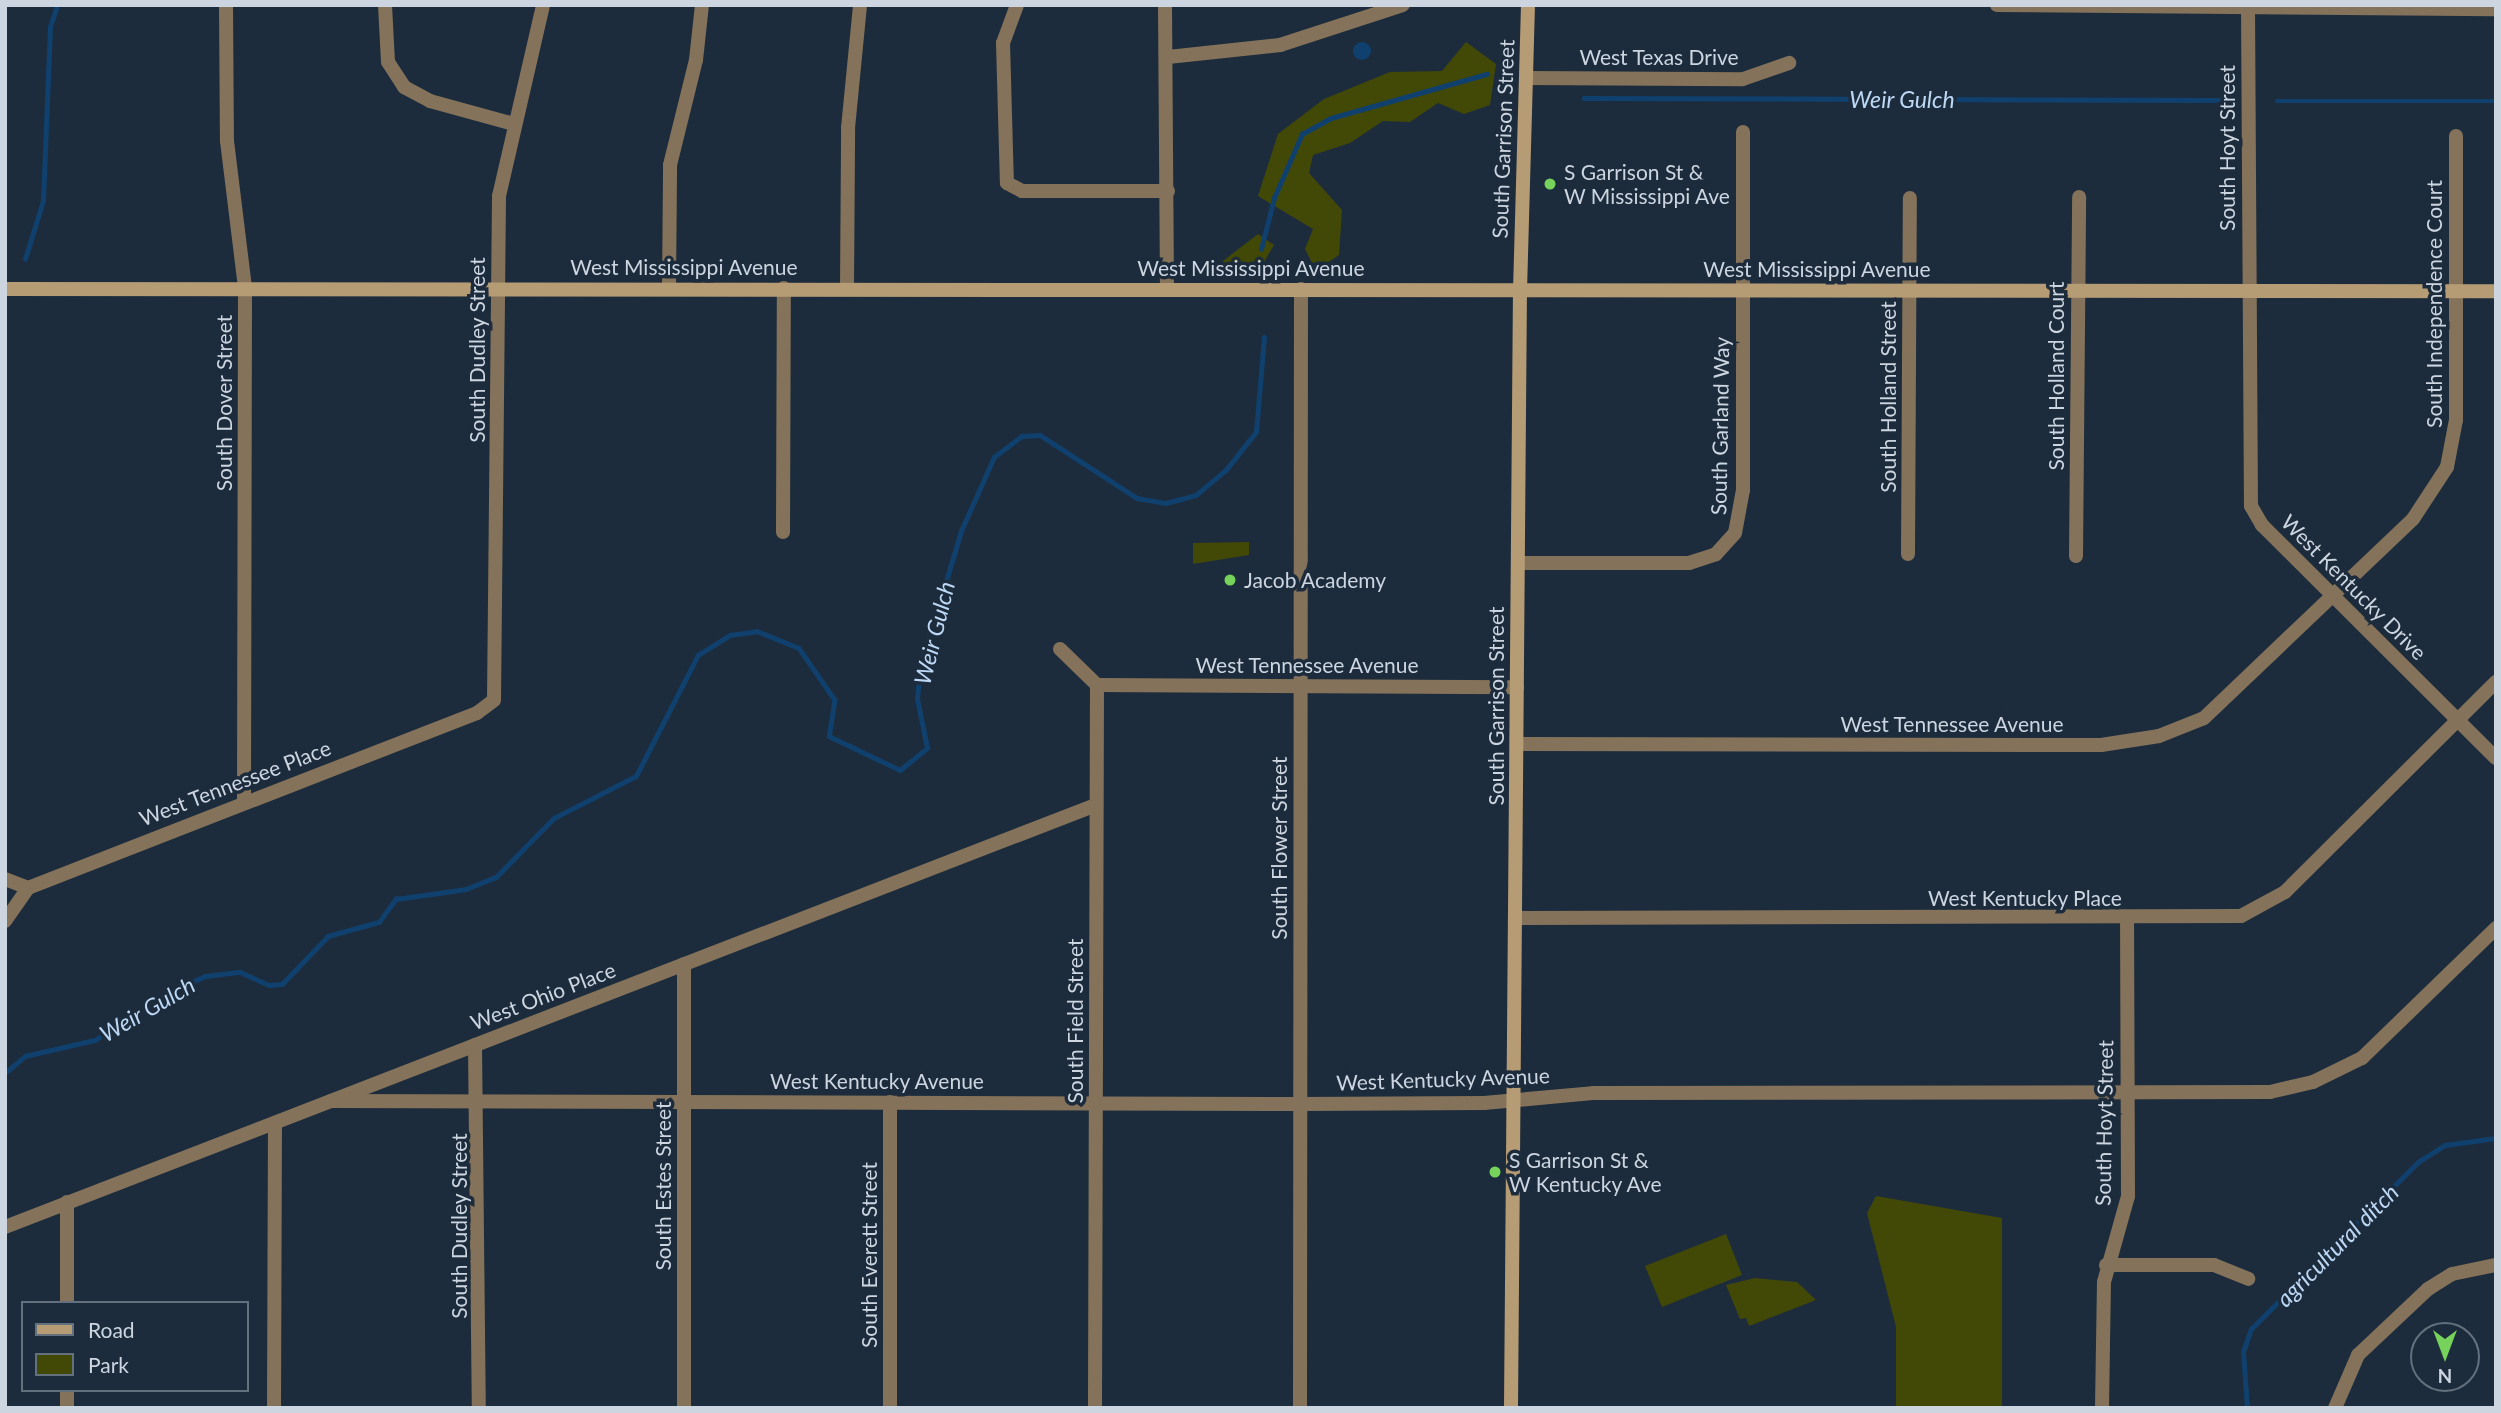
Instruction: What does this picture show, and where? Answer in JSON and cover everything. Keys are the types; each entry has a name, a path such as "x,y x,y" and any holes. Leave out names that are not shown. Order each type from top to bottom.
{"main road":[{"name":"South Garrison Street","path":"1511,1408 1520,291 1528,5"},
{"name":"West Mississippi Avenue","path":"5,289 245,287 2496,291"}],"street":[{"name":"South Dover Street","path":"226,5 227,141 245,287 244,802"},
{"path":"385,5 388,62 404,87 514,124"},
{"name":"South Dudley Street","path":"494,700 499,196 543,5"},
{"path":"669,288 670,165 696,60 702,5"},
{"path":"847,289 848,128 860,5"},
{"path":"1017,5 1003,43 1007,183 1022,191 1168,191"},
{"path":"1165,5 1168,57 1167,289"},
{"path":"1168,57 1280,44 1403,5"},
{"path":"1997,5 2496,9"},
{"name":"South Hoyt Street","path":"2247,291 2248,7"},
{"name":"West Texas Drive","path":"1526,78 1743,79 1789,62"},
{"name":"South Garland Way","path":"1518,562 1689,563 1729,543 1743,500 1743,132"},
{"name":"South Independence Court","path":"2334,596 2424,506 2447,467 2456,429 2456,136"},
{"name":"South Holland Court","path":"2076,556 2079,197"},
{"name":"South Holland Street","path":"1908,554 1910,198"},
{"path":"783,532 784,289"},
{"name":"South Flower Street","path":"1300,1408 1301,289"},
{"name":"West Kentucky Drive","path":"2247,291 2251,506 2262,525 2496,758"},
{"name":"West Tennessee Avenue","path":"1517,744 2135,742 2215,711 2334,596"},
{"path":"1060,649 1097,685"},
{"name":"West Kentucky Place","path":"1515,918 2226,918 2271,903 2496,682"},
{"name":"West Tennessee Avenue","path":"1097,685 1517,687"},
{"name":"South Field Street","path":"1095,1408 1097,685"},
{"name":"West Tennessee Place","path":"28,888 477,713 494,700"},
{"name":"West Ohio Place","path":"5,1227 1096,805"},
{"path":"5,878 28,888 5,921"},
{"name":"South Hoyt Street","path":"2102,1408 2106,1265 2127,1202 2127,919"},
{"name":"West Kentucky Avenue","path":"331,1101 1301,1104 1513,1102 1593,1093 2270,1092 2330,1076 2378,1045 2496,928"},
{"name":"South Estes Street","path":"684,964 684,1408"},
{"name":"South Dudley Street","path":"475,1045 480,1100 479,1408"},
{"name":"South Everett Street","path":"890,1102 890,1408"},
{"path":"274,1408 275,1123"},
{"path":"67,1202 67,1301"},
{"path":"2106,1265 2214,1265 2248,1279"},
{"path":"2335,1408 2358,1354 2428,1289 2452,1274 2496,1265"}],"green space":[{"path":"1466,42 1496,64 1490,105 1464,114 1438,103 1410,122 1383,121 1350,143 1313,155 1309,173 1342,210 1339,255 1326,264 1312,263 1305,249 1313,229 1258,196 1278,134 1324,99 1390,72 1442,71"},
{"path":"1258,234 1274,245 1257,274 1241,277 1223,270 1223,261"},
{"path":"1249,542 1249,555 1193,564 1193,543"},
{"path":"1876,1196 2002,1218 2002,1408 1896,1408 1896,1327 1867,1213"},
{"path":"1726,1234 1742,1275 1662,1307 1645,1266"},
{"path":"1755,1278 1797,1282 1816,1300 1749,1326 1746,1318 1740,1319 1726,1285"}],"water":[{"path":"1362,42 1368,45 1371,51 1368,57 1362,60 1356,57 1353,51 1356,45"}],"waterway":[{"path":"25,259 43,201 50,27 57,5"},
{"name":"Weir Gulch","path":"1261,249 1274,198 1302,134 1331,118 1487,74"},
{"name":"Weir Gulch","path":"1584,98 2220,100"},
{"name":"Weir Gulch","path":"2277,101 2496,101"},
{"name":"Weir Gulch","path":"5,1073 25,1056 95,1040 161,996 205,976 240,972 269,985 282,984 328,936 379,922 396,899 466,889 496,877 554,818 636,776 698,655 730,635 757,631 799,648 835,700 829,736 900,770 927,748 917,699 920,667 961,531 994,457 1022,436 1040,435 1137,498 1166,503 1196,495 1225,471 1256,432 1264,337"},
{"name":"agricultural ditch","path":"2247,1408 2243,1352 2251,1329 2418,1162 2445,1145 2496,1138"}],"place":[{"name":"S Garrison St & W Mississippi Ave","path":"1550,184"},
{"name":"Jacob Academy","path":"1230,580"},
{"name":"S Garrison St & W Kentucky Ave","path":"1495,1172"}]}
